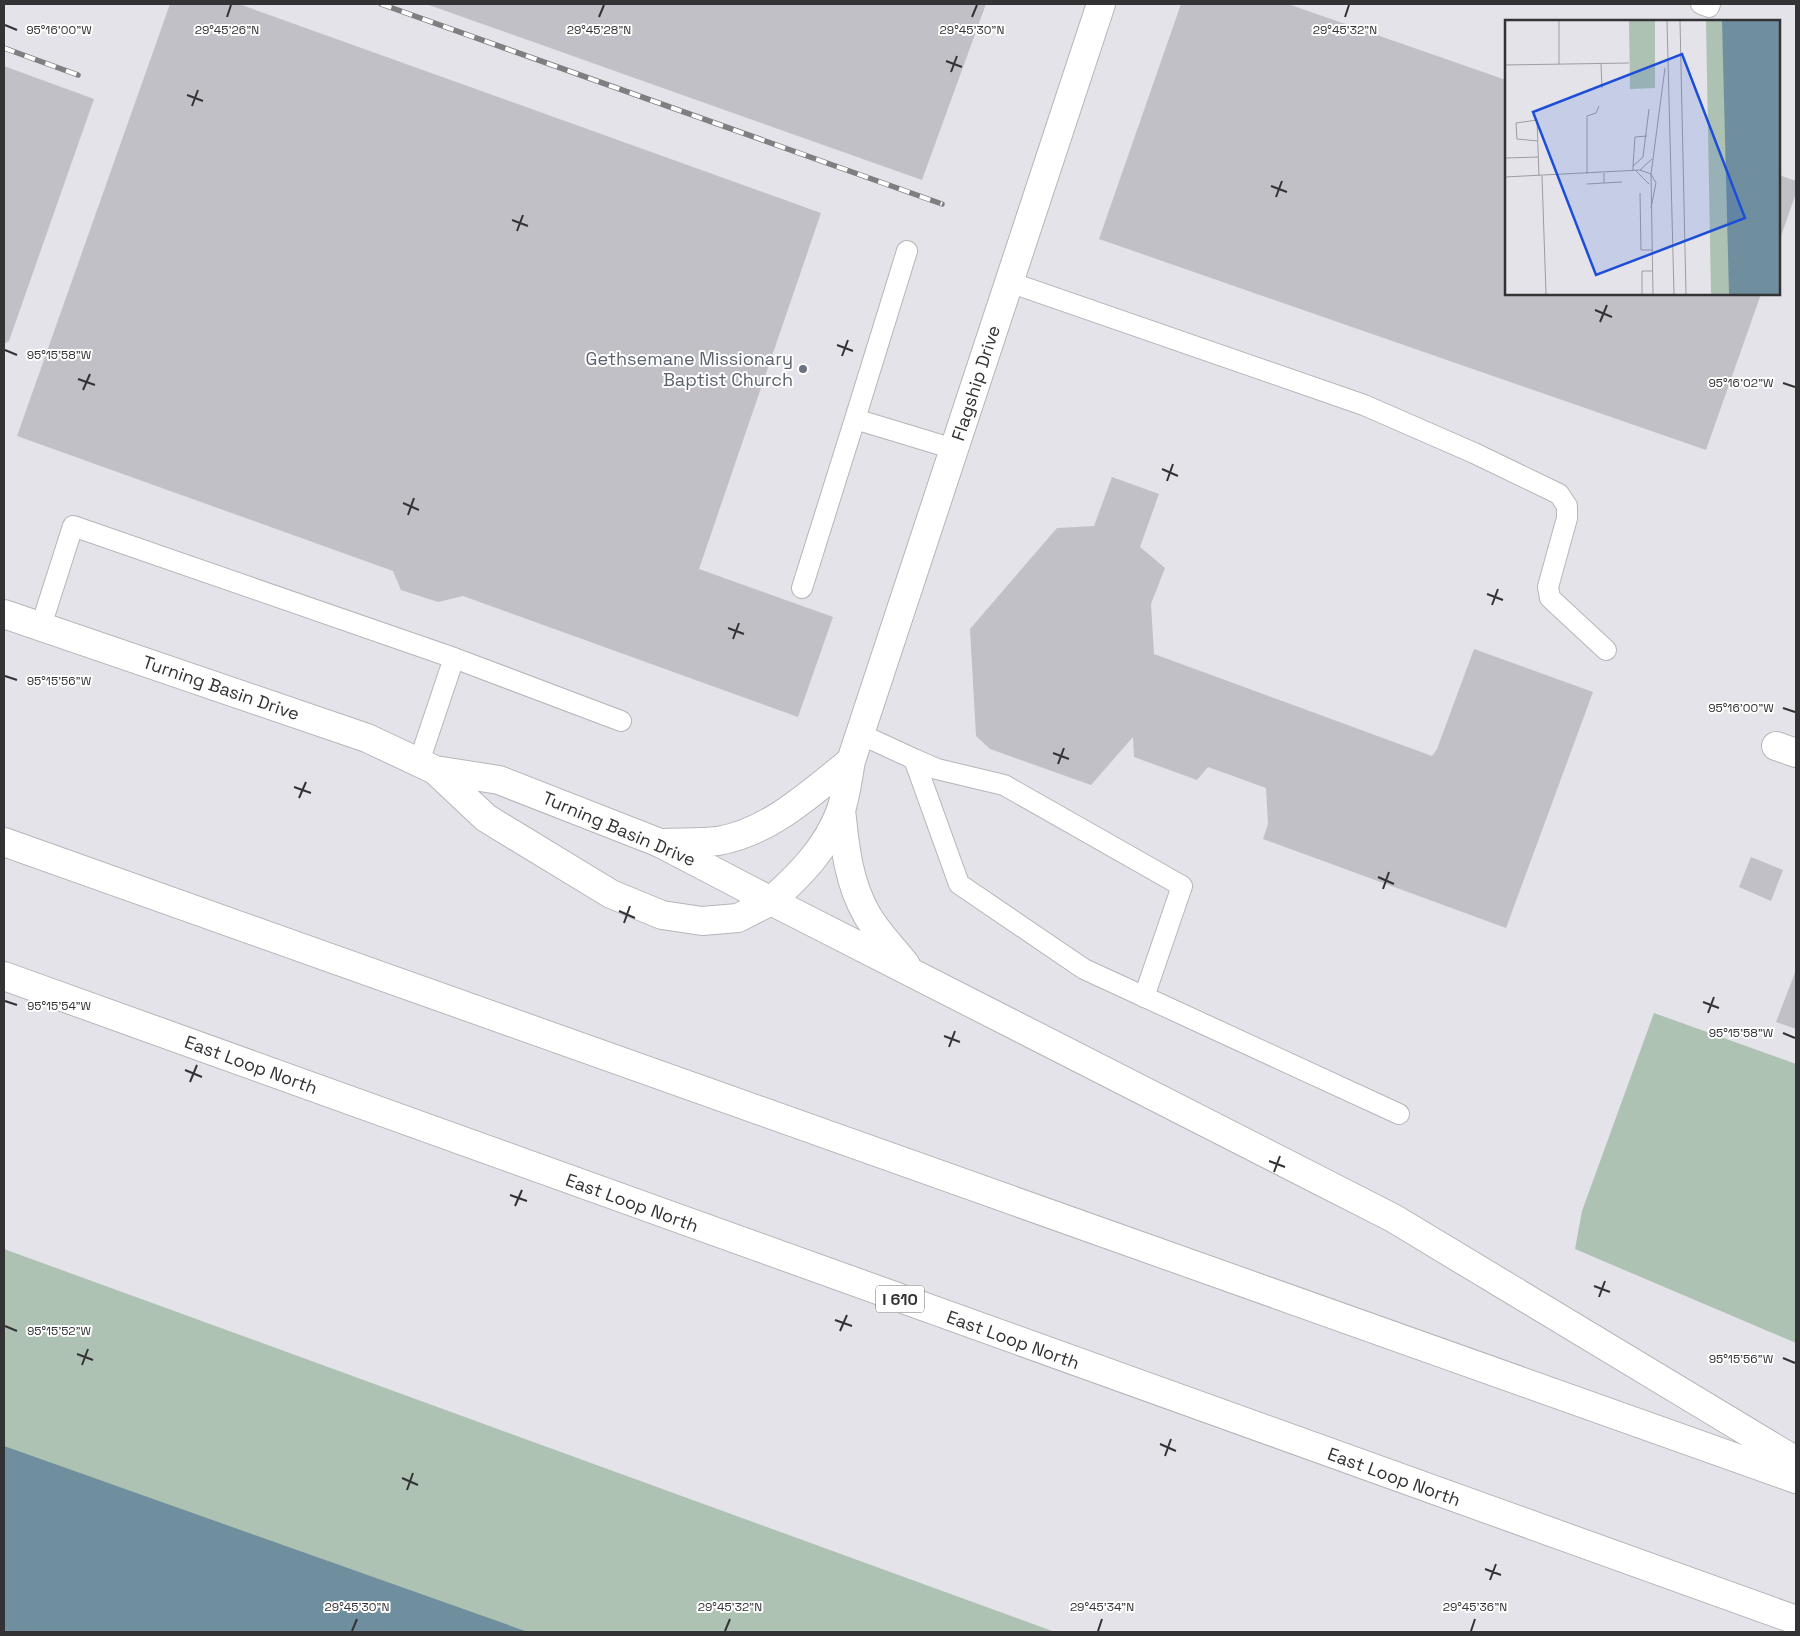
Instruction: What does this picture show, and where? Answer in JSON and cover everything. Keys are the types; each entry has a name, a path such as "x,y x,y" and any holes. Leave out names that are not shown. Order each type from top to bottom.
{"main road":[{"name":"Flagship Drive","path":"771,901 802,873 825,843 841,810 851,761 1101,4"},
{"name":"Turning Basin Drive","path":"4,614 367,738 427,766 499,780 660,843 771,901"},
{"path":"660,843 719,840 763,826 799,803 851,761"},
{"name":"Turning Basin Drive","path":"427,766 486,818 612,894 662,915 702,922 738,918 771,901"},
{"path":"841,810 847,865 856,890 867,914 912,972"},
{"path":"4,842 1796,1479"},
{"path":"771,901 1393,1218 1796,1461"},
{"name":"East Loop North","path":"4,976 1796,1620"}],"lane":[{"path":"1701,4 1709,6 1710,4"},
{"path":"802,588 907,251"},
{"path":"1009,282 1364,405 1474,453 1560,494 1567,506 1567,518 1548,587 1550,598 1606,650"},
{"path":"856,419 954,449"},
{"path":"41,626 73,526 454,658 622,721"},
{"path":"427,766 454,658"},
{"path":"860,734 937,769 1004,784 1182,886 1144,997"},
{"path":"914,759 959,884 1084,969 1399,1114"}],"green space":[{"path":"1654,1013 1796,1064 1796,1343 1575,1249 1582,1211"},
{"path":"4,1249 1055,1632 4,1632"}],"water":[{"path":"4,1446 528,1632 4,1632"}],"building":[{"path":"170,4 239,4 821,213 699,569 833,617 798,717 463,596 438,602 401,590 393,571 17,436"},
{"path":"426,4 986,4 922,180"},
{"path":"1181,4 1288,4 1505,80 1505,295 1761,295 1706,450 1099,239"},
{"path":"4,66 94,99 9,341 4,344"},
{"path":"1780,175 1796,181 1796,193 1780,239"},
{"path":"1112,477 1159,494 1140,547 1165,568 1151,604 1154,654 1432,756 1437,749 1474,649 1593,692 1506,928 1263,839 1268,824 1266,788 1208,767 1197,780 1134,757 1133,737 1091,785 990,749 976,736 970,629 1057,528 1094,526"},
{"path":"1751,857 1783,870 1771,901 1739,887"},
{"path":"1796,970 1796,1029 1776,1022"}],"railway":[{"path":"381,4 942,204"},
{"path":"4,48 78,75"}],"place":[{"name":"Gethsemane Missionary Baptist Church","path":"803,369"}]}
